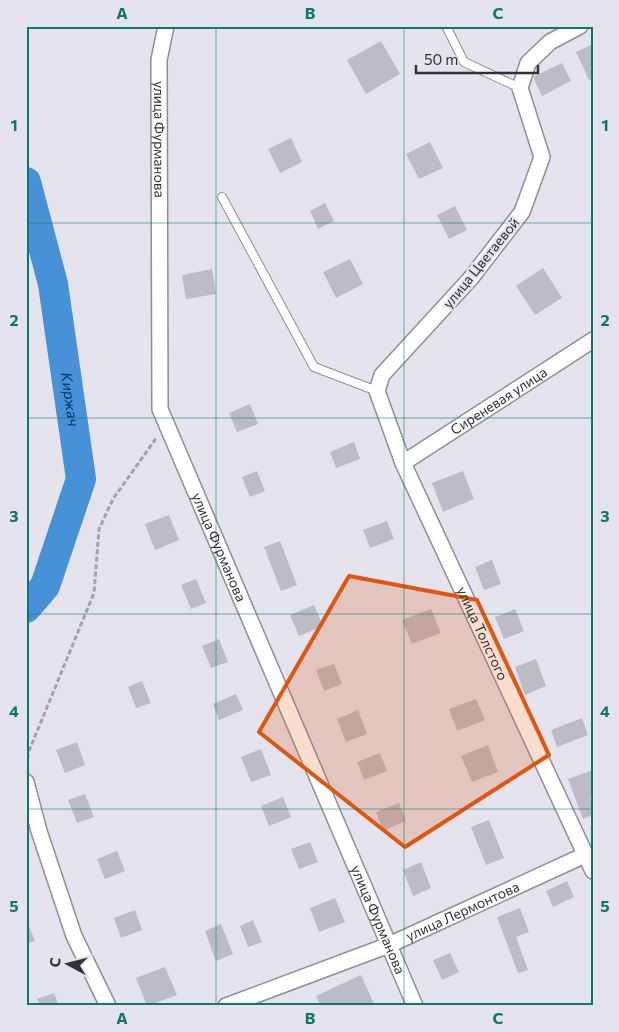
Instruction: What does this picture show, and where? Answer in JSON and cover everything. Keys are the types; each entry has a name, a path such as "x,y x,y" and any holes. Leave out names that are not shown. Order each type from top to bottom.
{"street":[{"name":"улица Фурманова","path":"166,26 159,60 160,409 415,1006"},
{"path":"520,88 528,63 550,42 580,26"},
{"name":"улица Цветаевой","path":"377,391 382,375 472,278 522,212 542,157 520,88"},
{"name":"Сиреневая улица","path":"403,463 593,340"},
{"name":"улица Толстого","path":"377,391 403,463 593,871"},
{"path":"26,782 39,832 74,936 108,1006"},
{"name":"улица Лермонтова","path":"226,1006 389,945 585,855"}],"lane":[{"path":"446,26 464,62 520,88"},
{"path":"222,197 314,367 377,391"}],"path":[{"path":"26,766 29,751 94,593 99,529 113,499 166,424"}],"highlighted area":[{"path":"349,576 477,600 549,755 405,847 259,732"}],"building":[{"path":"381,41 400,74 366,94 347,60"},
{"path":"593,44 593,79 589,80 576,52"},
{"path":"562,63 571,81 542,96 533,77"},
{"path":"291,138 302,162 280,173 268,149"},
{"path":"430,142 443,168 419,179 406,154"},
{"path":"325,203 334,221 318,229 310,211"},
{"path":"455,206 467,230 449,239 437,215"},
{"path":"350,259 363,284 336,298 323,272"},
{"path":"543,268 562,298 535,315 516,286"},
{"path":"212,269 216,294 186,299 182,275"},
{"path":"250,404 258,424 237,432 229,413"},
{"path":"354,442 360,459 336,468 330,452"},
{"path":"257,471 265,491 250,497 242,477"},
{"path":"463,471 474,499 443,512 432,483"},
{"path":"169,515 179,540 155,550 145,524"},
{"path":"387,521 394,539 370,548 363,530"},
{"path":"280,541 297,585 281,591 264,547"},
{"path":"492,560 501,584 484,590 475,567"},
{"path":"196,579 206,603 191,609 181,585"},
{"path":"314,605 323,626 299,636 290,615"},
{"path":"431,609 441,633 412,644 402,620"},
{"path":"515,609 524,631 504,639 495,617"},
{"path":"219,639 228,662 211,668 202,646"},
{"path":"536,659 546,686 525,695 515,667"},
{"path":"334,664 342,684 324,691 316,670"},
{"path":"142,681 151,703 136,708 128,687"},
{"path":"236,694 243,710 219,720 213,704"},
{"path":"476,699 485,720 457,731 449,709"},
{"path":"358,710 367,734 346,742 337,719"},
{"path":"582,718 588,735 557,747 551,730"},
{"path":"77,742 85,765 65,773 56,750"},
{"path":"488,745 498,772 472,782 461,756"},
{"path":"261,749 271,775 251,782 241,757"},
{"path":"380,753 387,771 364,780 357,762"},
{"path":"593,770 593,797 590,798 593,805 593,815 583,819 568,779"},
{"path":"85,794 94,817 77,823 68,800"},
{"path":"283,797 291,817 269,826 261,806"},
{"path":"399,803 406,821 383,831 376,812"},
{"path":"489,820 504,858 486,865 471,827"},
{"path":"310,842 318,862 299,869 291,849"},
{"path":"117,851 125,871 105,879 97,859"},
{"path":"421,862 431,888 413,896 403,870"},
{"path":"567,881 574,897 553,907 546,891"},
{"path":"335,898 345,922 319,932 310,908"},
{"path":"520,908 529,932 516,937 528,970 518,973 497,917"},
{"path":"135,910 142,930 121,938 114,918"},
{"path":"26,919 35,941 26,944"},
{"path":"253,920 262,942 248,947 240,926"},
{"path":"221,924 233,954 216,961 205,931"},
{"path":"450,953 459,972 442,980 433,960"},
{"path":"165,967 177,995 147,1006 136,978"},
{"path":"361,975 374,1004 370,1006 320,1006 316,996"},
{"path":"54,993 59,1006 40,1006 37,999"}],"waterway":[{"name":"Киржач","path":"26,182 53,284 81,479 45,586 26,608"}]}
